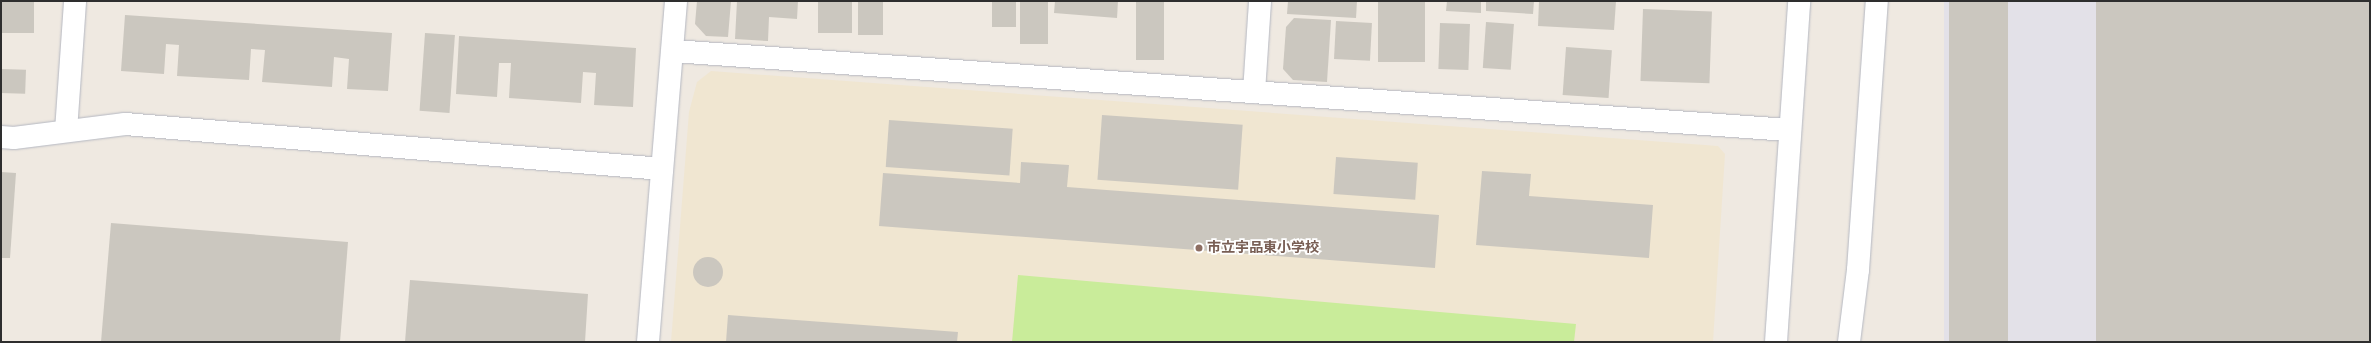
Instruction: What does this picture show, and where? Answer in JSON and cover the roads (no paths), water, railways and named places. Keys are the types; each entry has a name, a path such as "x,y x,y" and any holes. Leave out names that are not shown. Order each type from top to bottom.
{"street":[{"path":"66,131 75,1"},
{"path":"648,342 676,1"},
{"path":"1254,92 1260,1"},
{"path":"1776,342 1789,130 1800,1"},
{"path":"1849,342 1858,270 1877,1"},
{"path":"673,51 1789,130"},
{"path":"1,138 14,138 125,124 662,169"}],"place":[{"name":"市立宇品東小学校","path":"1199,248"}]}
